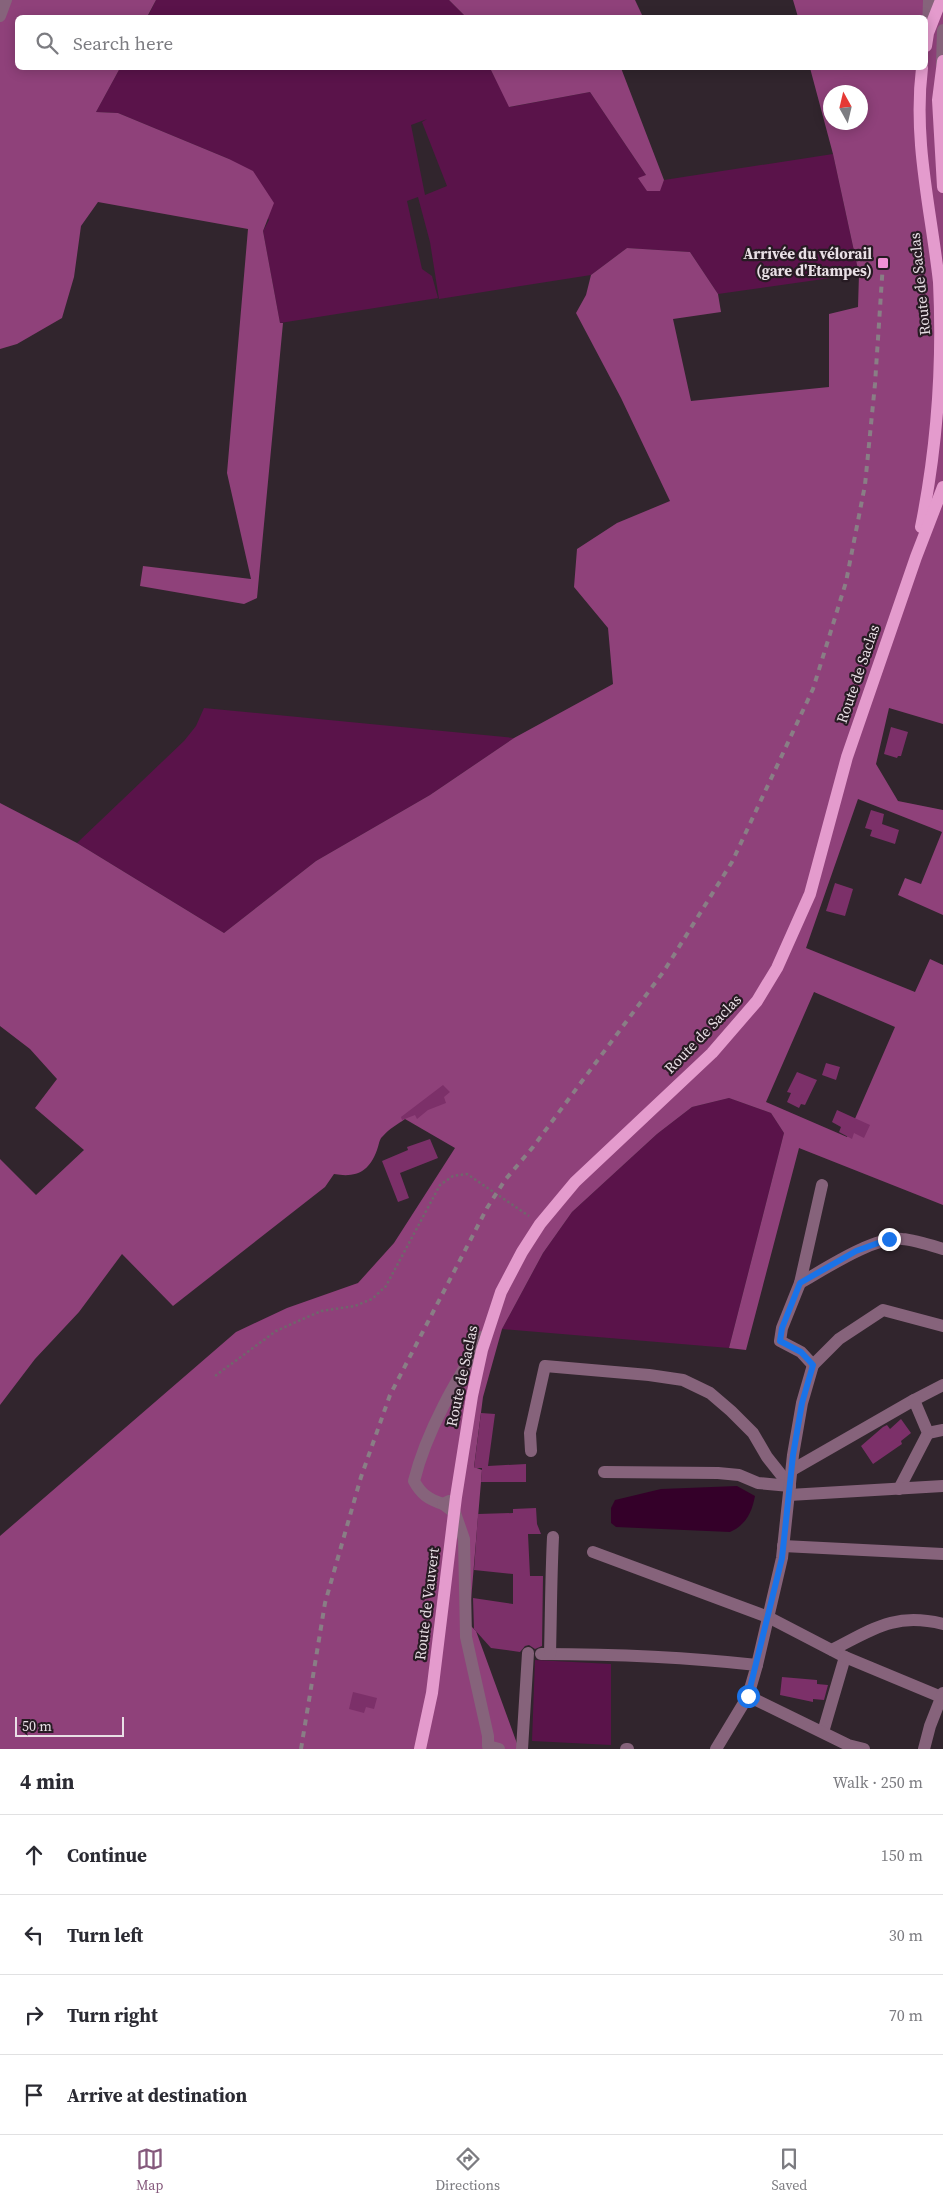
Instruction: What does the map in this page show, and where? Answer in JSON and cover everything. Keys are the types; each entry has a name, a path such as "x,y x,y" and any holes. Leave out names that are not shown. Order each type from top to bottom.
{"main road":[{"path":"928,36 941,0"},
{"path":"942,62 938,100 943,187"},
{"name":"Route de Saclas","path":"916,557 929,488 940,410 942,354 941,285 924,186 918,124 922,70"},
{"name":"Route de Saclas","path":"462,1463 472,1396 488,1330 501,1292 522,1252 540,1224 575,1182 712,1053 738,1026 757,1001 777,968 810,894 847,757 916,557 943,486"},
{"name":"Route de Vauvert","path":"420,1749 432,1693 456,1497 462,1463"}],"street":[{"path":"0,16 6,0"},
{"path":"928,20 929,0"},
{"path":"942,62 943,30"},
{"path":"813,1365 801,1352 780,1341 782,1328 800,1283 822,1185"},
{"path":"800,1283 856,1251 889,1239 902,1239 943,1249"},
{"path":"716,1749 748,1696 757,1665 783,1546 802,1403 813,1365 839,1339 883,1310 943,1326"},
{"path":"488,1330 447,1400 415,1474 414,1481 420,1492 429,1500 443,1504 455,1513 464,1539 466,1637 488,1736 494,1747"},
{"path":"531,1450 530,1433 545,1366 649,1375 683,1380 710,1393 753,1433 766,1457 790,1490"},
{"path":"792,1470 943,1385"},
{"path":"914,1400 928,1433"},
{"path":"928,1433 943,1430"},
{"path":"899,1489 928,1433"},
{"path":"604,1472 718,1472 739,1475 758,1483 790,1490 899,1489 943,1486"},
{"path":"443,1504 456,1497"},
{"path":"522,1749 540,1654 551,1608 553,1537"},
{"path":"783,1546 943,1554"},
{"path":"593,1552 768,1617 845,1657 942,1695 924,1749"},
{"path":"832,1650 881,1624 901,1620 923,1619 943,1624"},
{"path":"540,1654 612,1654 757,1665"},
{"path":"823,1732 845,1657"},
{"path":"748,1696 848,1745 864,1749"}],"path":[{"path":"215,1376 276,1331 298,1320 321,1311 355,1306 372,1299 386,1286 440,1185 453,1176 467,1174 540,1224"}],"shaded area":[{"path":"0,0 156,0 148,15 15,15 15,70 119,70 96,112 118,113 229,159 253,171 274,203 263,231 280,323 283,323 257,598 244,604 140,586 143,566 251,579 227,473 248,229 98,202 81,226 74,277 62,318 17,344 0,349"},
{"path":"156,0 449,0 464,15 148,15"},
{"path":"449,0 635,0 642,15 464,15"},
{"path":"793,0 943,0 943,724 889,708 876,764 898,801 943,810 943,915 898,895 905,878 921,884 942,832 858,799 806,948 915,992 930,959 943,965 943,1205 799,1148 746,1350 729,1348 784,1133 771,1113 729,1098 692,1107 657,1134 572,1212 543,1253 502,1329 483,1397 474,1467 482,1470 469,1624 476,1631 519,1749 0,1749 0,1536 236,1332 287,1308 358,1283 394,1243 455,1148 405,1119 382,1137 374,1158 366,1168 355,1174 334,1174 325,1187 173,1306 122,1254 79,1312 35,1359 0,1405 0,1159 36,1195 84,1150 35,1108 57,1079 30,1049 0,1026 0,803 77,843 224,933 316,861 430,795 514,738 613,684 608,628 574,587 577,549 617,523 670,501 621,398 576,313 586,295 591,275 627,248 690,252 718,294 721,312 673,319 691,401 829,387 829,314 858,307 859,274 827,130 868,130 868,85 823,85 823,117 811,70 928,70 928,15 797,15","holes":["814,992 895,1027 847,1137 766,1102"]},
{"path":"119,70 491,70 510,107 590,92 646,175 659,191 664,180 833,154 859,274 718,294 690,252 627,248 591,275 439,299 430,242 418,197 407,201 422,269 432,276 438,298 280,323 263,231 269,220 229,159 118,113 96,112","holes":["427,119 422,122 447,186 425,195 411,125"]},
{"path":"491,70 622,70 664,180 660,191 647,191 638,178 646,175 590,92 509,107"},
{"path":"204,708 514,738 430,795 316,861 224,933 77,843 184,741 196,726"},
{"path":"729,1098 771,1113 784,1133 729,1348 502,1329 543,1253 572,1212 657,1134 692,1107"},
{"path":"737,1486 755,1496 752,1507 744,1522 730,1532 616,1527 611,1523 611,1508 615,1500 661,1489"},
{"path":"535,1660 611,1664 611,1745 532,1741"}],"building":[{"path":"891,727 908,732 901,756 897,758 884,754"},
{"path":"871,810 884,814 882,824 899,830 895,844 870,836 872,830 865,828"},
{"path":"835,883 853,889 845,916 826,911"},
{"path":"826,1063 840,1067 836,1080 822,1075"},
{"path":"797,1072 817,1080 805,1105 801,1104 799,1108 787,1102 791,1093 787,1092"},
{"path":"443,1085 450,1092 444,1097 446,1103 428,1110 417,1119 415,1115 402,1120 401,1117"},
{"path":"837,1110 870,1125 864,1138 854,1133 852,1139 839,1132 841,1127 832,1122"},
{"path":"430,1139 438,1158 400,1173 409,1198 398,1202 382,1161 408,1150 407,1147"},
{"path":"481,1413 495,1414 488,1466 526,1464 526,1482 481,1482 482,1468 474,1468"},
{"path":"901,1419 911,1433 901,1441 902,1444 873,1464 861,1446 883,1427 887,1425 890,1429"},
{"path":"536,1508 537,1524 541,1534 528,1534 530,1576 543,1576 542,1646 535,1649 529,1645 525,1646 520,1652 491,1648 474,1629 473,1598 513,1604 513,1574 474,1570 478,1514 513,1513 513,1509"},
{"path":"782,1677 817,1680 817,1684 828,1685 824,1700 813,1699 813,1702 780,1695"},
{"path":"353,1692 377,1698 374,1709 366,1707 364,1713 349,1709"}],"railway":[{"path":"301,1749 325,1603 361,1477 390,1395 487,1208 505,1180 533,1147 664,971 732,862 813,689 846,582 865,485 875,384 883,263"}],"place":[{"name":"Arrivée du vélorail (gare d'Etampes)","path":"883,263"}],"route":[{"path":"748,1696 782,1558 793,1455 802,1403 813,1365 801,1352 780,1341 782,1328 800,1283 856,1251 889,1239"}]}
